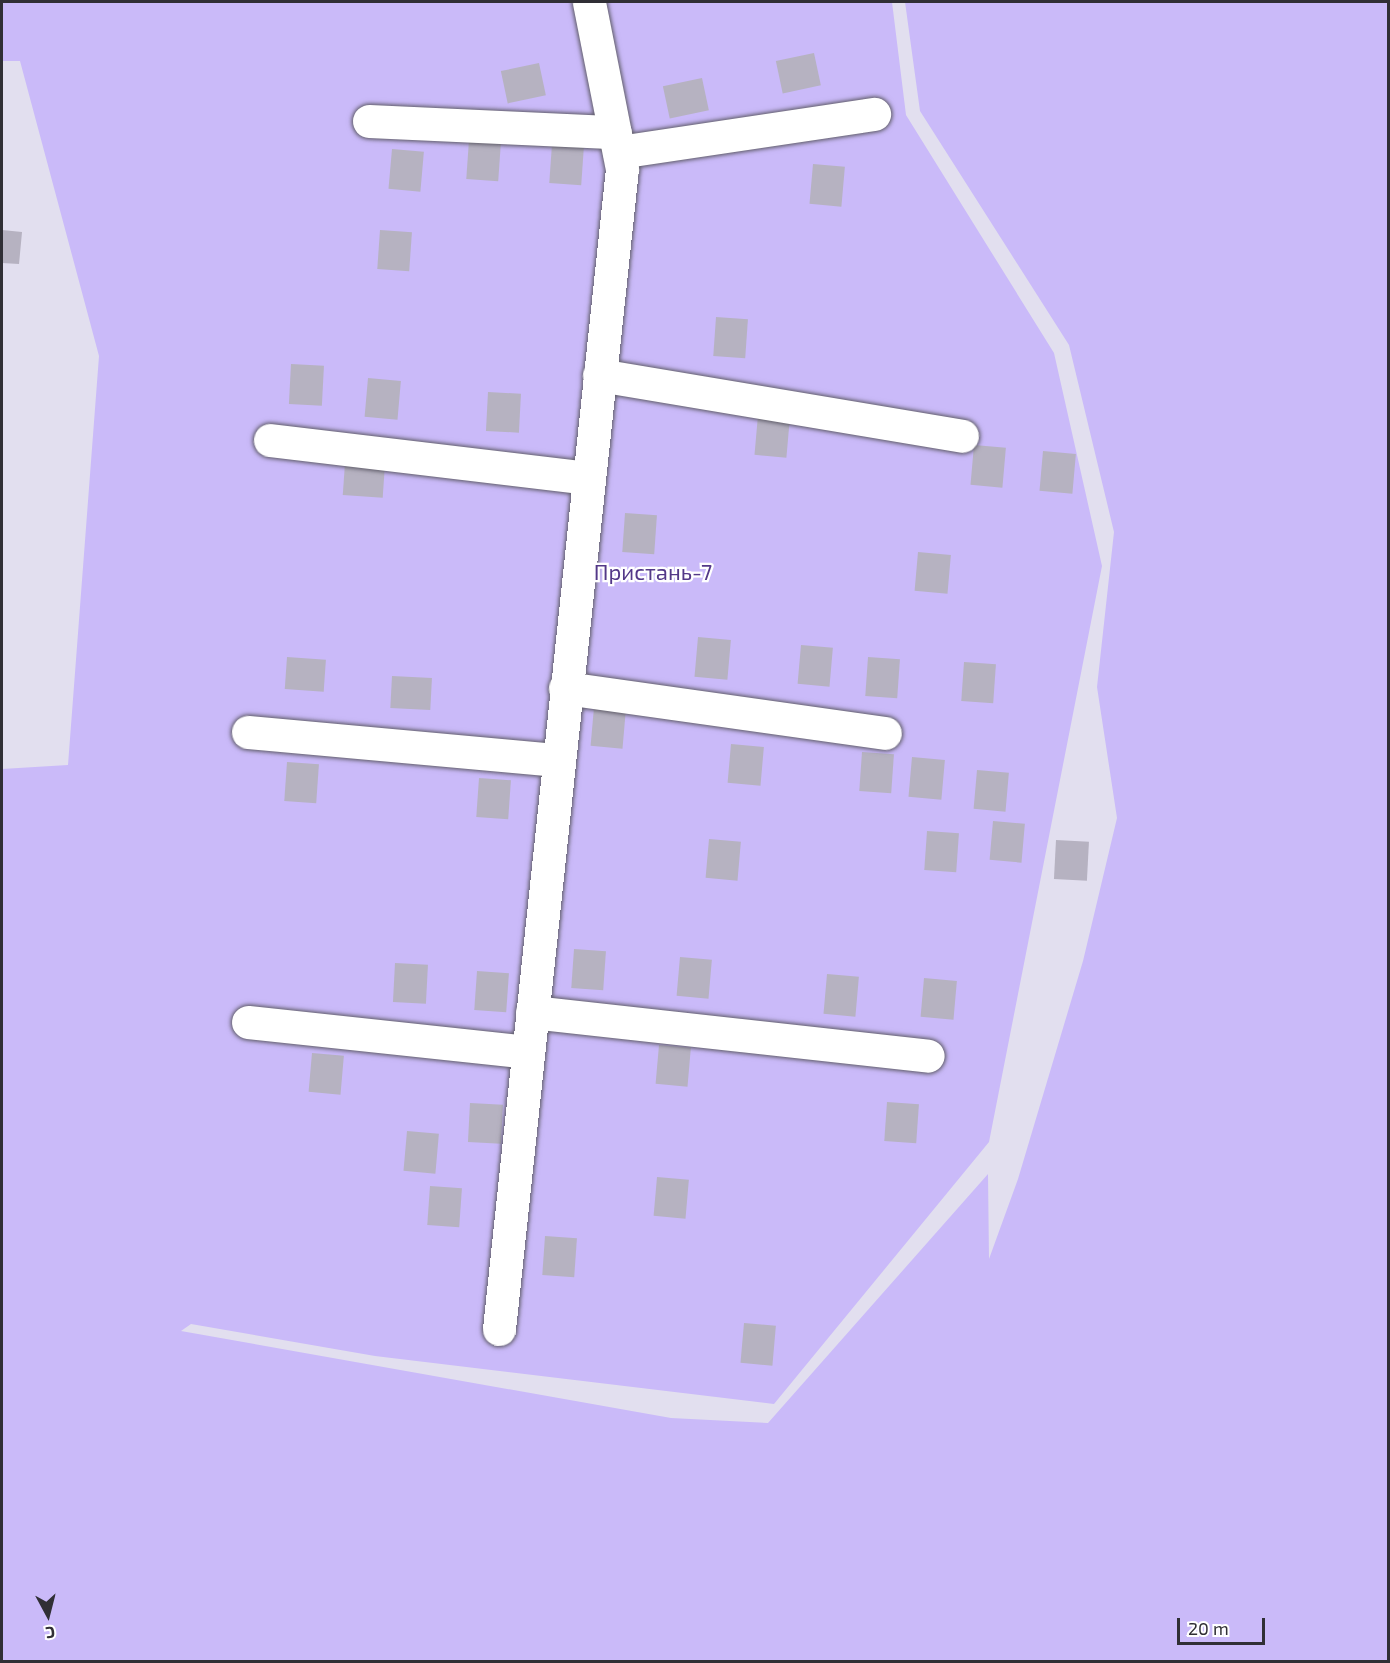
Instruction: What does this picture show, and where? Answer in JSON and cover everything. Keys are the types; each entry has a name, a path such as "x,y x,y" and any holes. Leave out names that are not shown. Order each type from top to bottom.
{"lane":[{"path":"499,1329 565,688 622,169 589,2"},
{"path":"369,121 617,142 874,114"},
{"path":"599,375 962,436"},
{"path":"270,440 588,478"},
{"path":"565,688 885,733"},
{"path":"248,732 558,760"},
{"path":"531,1012 928,1056"},
{"path":"248,1022 527,1052"}],"green space":[{"name":"Пристань-7","path":"2,2 892,2 906,115 1054,353 1102,566 989,1142 774,1404 375,1356 191,1324 181,1331 671,1418 768,1423 988,1174 989,1259 1018,1179 1083,961 1117,818 1097,687 1114,532 1069,345 920,111 905,2 1388,2 1388,1661 2,1661 2,769 68,765 99,356 20,61 2,61"}],"building":[{"path":"814,53 821,85 783,93 776,61"},
{"path":"539,63 546,95 508,103 501,71"},
{"path":"702,78 709,110 670,119 663,86"},
{"path":"469,140 501,142 498,181 466,179"},
{"path":"552,144 584,146 581,185 549,183"},
{"path":"392,149 424,152 420,192 389,189"},
{"path":"813,164 845,167 841,207 810,204"},
{"path":"2,230 22,232 19,264 2,263"},
{"path":"380,230 412,232 409,271 377,269"},
{"path":"716,317 748,319 745,358 713,356"},
{"path":"291,364 324,366 322,406 289,404"},
{"path":"368,378 401,381 397,420 365,417"},
{"path":"488,392 521,394 519,433 486,431"},
{"path":"758,415 790,418 786,458 755,455"},
{"path":"974,445 1006,448 1002,488 971,485"},
{"path":"1043,451 1076,454 1072,494 1040,491"},
{"path":"345,463 385,466 383,498 343,495"},
{"path":"625,513 657,515 654,554 622,552"},
{"path":"918,552 951,555 947,594 915,591"},
{"path":"698,637 731,640 727,680 695,677"},
{"path":"801,645 833,648 829,687 798,684"},
{"path":"287,657 326,660 324,692 285,689"},
{"path":"868,657 900,659 897,698 865,696"},
{"path":"964,662 996,664 993,703 961,701"},
{"path":"392,676 432,678 430,710 390,708"},
{"path":"594,707 626,710 622,749 591,746"},
{"path":"731,744 764,747 760,786 728,783"},
{"path":"862,752 894,754 891,793 859,791"},
{"path":"912,757 945,760 941,800 909,797"},
{"path":"287,762 319,764 316,803 284,801"},
{"path":"977,770 1009,773 1005,812 974,809"},
{"path":"479,778 511,780 508,819 476,817"},
{"path":"993,821 1025,824 1021,863 990,860"},
{"path":"927,831 959,833 956,872 924,870"},
{"path":"709,839 741,842 737,881 706,878"},
{"path":"1056,840 1089,842 1087,881 1054,879"},
{"path":"574,949 606,951 603,990 571,988"},
{"path":"680,957 712,960 708,999 677,996"},
{"path":"395,963 428,965 426,1004 393,1002"},
{"path":"477,971 509,973 506,1012 474,1010"},
{"path":"827,974 859,977 855,1017 824,1014"},
{"path":"924,978 957,981 953,1020 921,1017"},
{"path":"659,1045 691,1048 687,1087 656,1084"},
{"path":"312,1053 344,1056 340,1095 309,1092"},
{"path":"887,1102 919,1104 916,1143 884,1141"},
{"path":"470,1103 503,1105 501,1144 468,1142"},
{"path":"407,1131 439,1134 435,1174 404,1171"},
{"path":"657,1177 689,1180 685,1219 654,1216"},
{"path":"430,1186 462,1188 459,1227 427,1225"},
{"path":"545,1236 577,1238 574,1277 542,1275"},
{"path":"744,1323 776,1326 772,1366 741,1363"}]}
